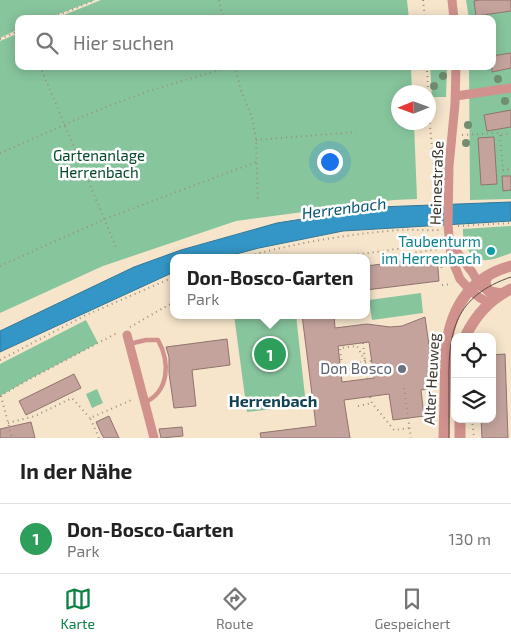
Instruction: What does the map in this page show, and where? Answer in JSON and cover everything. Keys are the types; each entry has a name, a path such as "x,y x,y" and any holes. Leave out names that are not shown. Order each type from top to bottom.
{"street":[{"path":"452,0 454,15"},
{"name":"Heinestraße","path":"456,70 456,96 443,204 448,225 450,257 460,279 478,283"},
{"path":"456,96 511,88"},
{"name":"Heinestraße","path":"449,241 490,303"},
{"path":"478,283 496,271 511,266"},
{"name":"Alter Heuweg","path":"444,438 446,348 447,336 453,317 460,302 478,283 485,280 486,288 495,294 506,291"},
{"name":"Alter Heuweg","path":"467,333 478,316 490,303 506,291"},
{"path":"128,339 154,438"},
{"name":"Alter Heuweg","path":"460,423 460,438"}],"lane":[{"path":"128,339 158,340 164,351 166,367 163,386 158,394 143,399"}],"path":[{"path":"59,15 95,0"},
{"path":"218,0 222,15"},
{"path":"424,0 425,15"},
{"path":"0,39 15,33"},
{"path":"42,70 116,247"},
{"path":"0,153 98,110 149,91 220,70"},
{"path":"234,70 252,117 256,140 258,202"},
{"path":"427,70 428,85"},
{"path":"430,130 435,181 443,204"},
{"path":"256,140 356,132"},
{"path":"452,135 497,133 500,135 511,133"},
{"path":"500,135 503,170 511,169"},
{"path":"0,266 104,219 256,162"},
{"path":"458,226 511,223"},
{"path":"255,254 292,244 326,238 401,230 439,230"},
{"path":"362,254 440,243"},
{"path":"396,262 398,255 440,249"},
{"path":"0,360 84,316 170,279"},
{"path":"12,438 1,396 170,304"},
{"path":"363,343 367,379"},
{"path":"365,361 357,346 340,348 341,365 371,361"},
{"path":"404,388 411,438"},
{"path":"370,397 372,403 394,430 410,428"},
{"path":"8,423 35,416 72,398 90,418 99,438"},
{"path":"90,418 143,399"},
{"path":"358,406 372,403"},
{"path":"472,423 474,438"}],"green space":[{"path":"0,0 95,0 56,15 15,15 15,31 0,38"},
{"path":"101,0 407,0 409,15 64,15"},
{"path":"466,0 511,0 511,199 470,200 469,70 496,70 496,15 468,15"},
{"name":"Gartenanlage Herrenbach","path":"15,35 15,70 411,70 412,85 391,85 391,130 414,130 417,199 394,200 236,221 103,266 0,313 0,41"},
{"path":"430,70 447,70 446,97 436,97 436,85 431,85"},
{"path":"511,226 511,253 494,259 483,260 478,259 467,249 463,229"},
{"path":"421,293 423,313 372,320 370,300"},
{"path":"235,319 296,319 306,405 247,412"},
{"path":"86,320 98,343 0,396 0,364"},
{"path":"97,389 103,403 92,408 86,394"}],"water":[{"path":"511,202 511,221 343,231 236,254 170,254 170,274 0,352 0,331 134,267 181,250 277,223 379,207"}],"building":[{"path":"511,0 511,11 476,15 474,1"},
{"path":"511,53 511,68 492,72 492,70 496,70 496,55"},
{"path":"511,110 511,127 487,131 484,115"},
{"path":"494,137 497,184 481,185 478,138"},
{"path":"502,176 511,176 511,190 503,191"},
{"path":"437,257 439,281 370,290 370,265"},
{"path":"425,317 435,388 421,390 424,416 393,420 389,394 344,400 350,438 261,438 260,433 316,426 303,319 334,319 335,328 367,324 390,327 402,326","holes":["369,342 374,378 342,382 338,346"]},
{"path":"227,339 230,365 192,370 196,406 174,408 169,373 169,357 166,347"},
{"path":"505,354 508,438 482,438 481,423 496,423 496,355"},
{"path":"74,374 81,388 26,415 19,401"},
{"path":"109,416 119,438 104,438 96,422"},
{"path":"31,422 35,438 0,438 0,429"},
{"path":"182,427 183,436 161,438 159,429"}],"tram line":[{"path":"449,438 449,365 453,332 467,305 478,294 492,285 511,277"}],"place":[{"name":"Taubenturm im Herrenbach","path":"491,251"},
{"name":"Don-Bosco-Garten","path":"270,354"},
{"name":"Don Bosco","path":"402,369"}],"district":[{"name":"Herrenbach","path":"273,401"}]}
